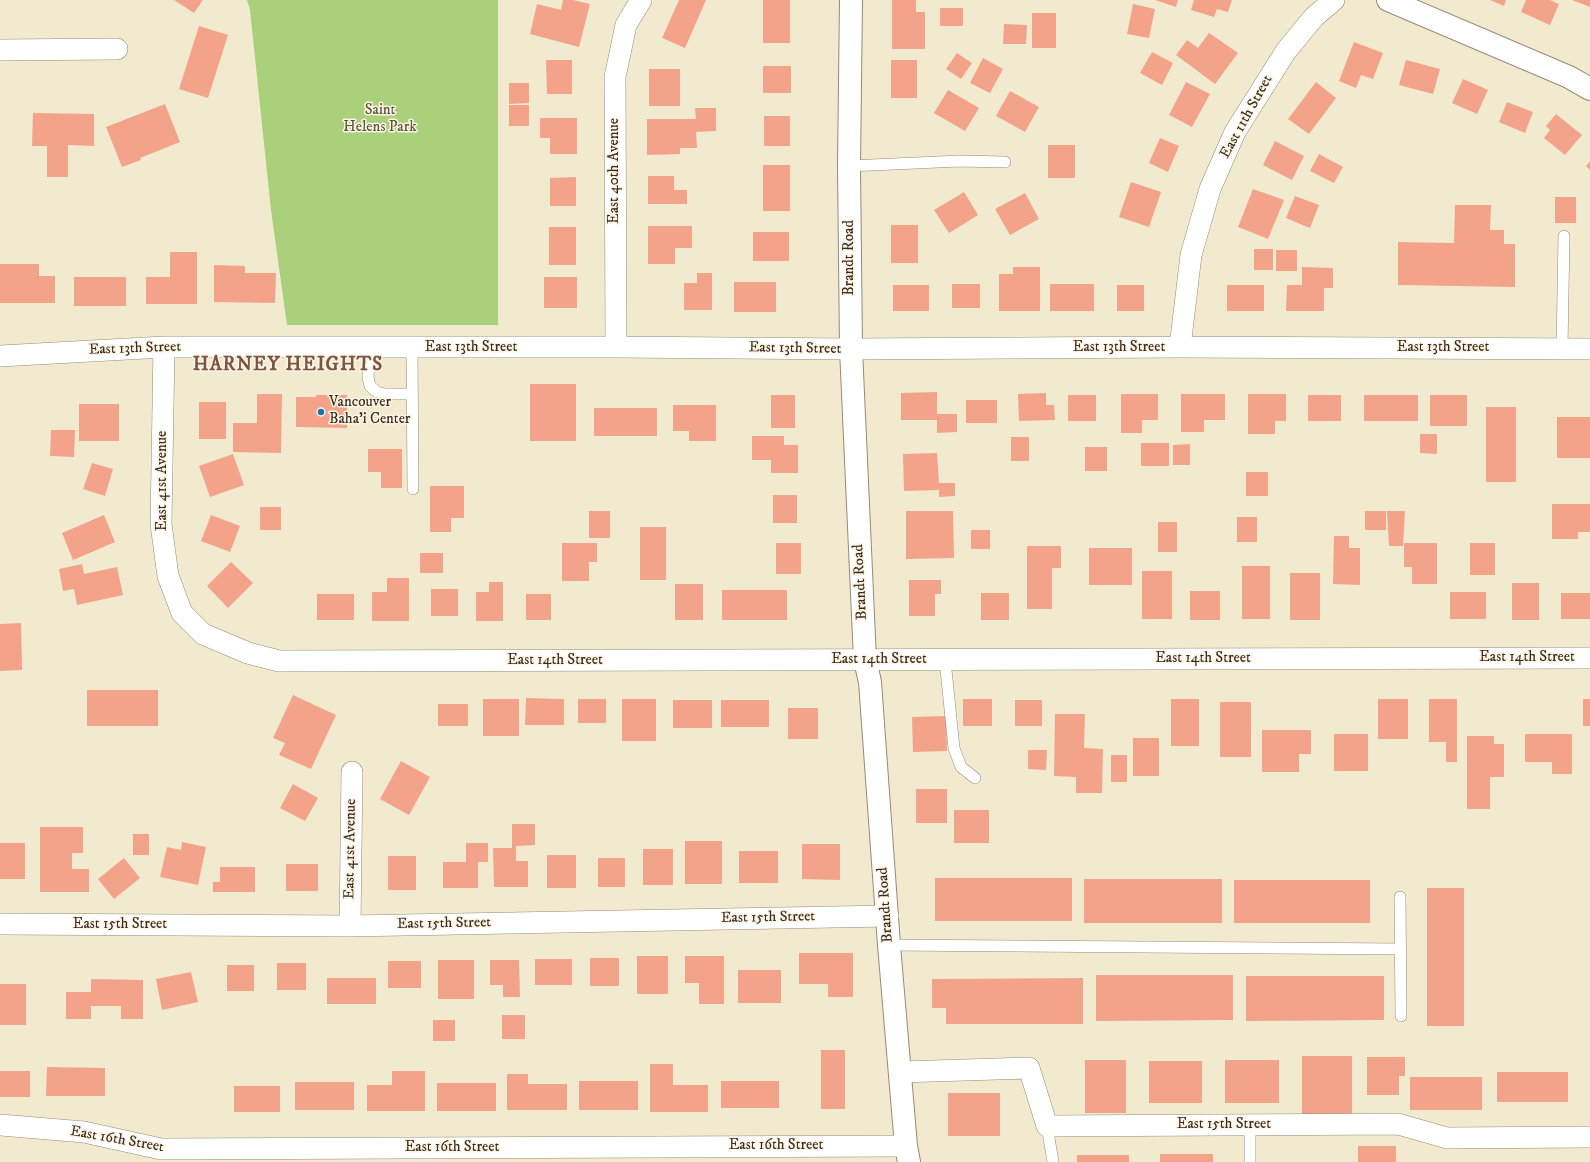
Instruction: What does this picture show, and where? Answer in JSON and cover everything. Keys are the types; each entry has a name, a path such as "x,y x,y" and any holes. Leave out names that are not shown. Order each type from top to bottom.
{"street":[{"name":"East 40th Avenue","path":"616,347 615,77 626,25 641,0"},
{"name":"Brandt Road","path":"851,0 849,166 851,350 865,660 870,682 889,945 907,1154"},
{"name":"East 11th Street","path":"1180,347 1191,255 1210,188 1235,132 1286,51 1314,17 1334,0"},
{"path":"1388,0 1569,77 1590,89"},
{"path":"0,50 117,49"},
{"name":"East 13th Street","path":"0,356 164,347 616,347 851,350 1180,347 1590,349"},
{"name":"East 41st Avenue","path":"164,347 161,524 168,576 182,613"},
{"name":"East 14th Street","path":"182,613 203,634 248,653 279,660 1590,658"},
{"name":"East 41st Avenue","path":"350,926 352,772"},
{"name":"East 15th Street","path":"0,924 350,926 888,916"},
{"path":"900,1072 1029,1068 1047,1126"},
{"name":"East 15th Street","path":"1047,1126 1398,1124 1447,1138 1590,1137"},
{"name":"East 16th Street","path":"0,1125 84,1132 161,1150 907,1154"}],"lane":[{"path":"849,166 960,161 1006,162"},
{"path":"1562,349 1564,236"},
{"path":"370,348 368,377 370,386 377,392 385,394 412,394"},
{"path":"412,348 413,489"},
{"path":"945,660 954,748 961,767 975,778"},
{"path":"1400,897 1401,1016"},
{"path":"889,945 1401,949"},
{"path":"1250,1125 1250,1162"},
{"path":"1047,1126 1053,1162"}],"green space":[{"name":"Saint Helens Park","path":"247,0 498,0 498,325 287,325 271,210 250,10"}],"building":[{"path":"174,0 203,0 194,13"},
{"path":"563,0 573,0 590,4 579,47 530,34 537,4 561,10"},
{"path":"679,0 706,0 685,48 662,38"},
{"path":"763,0 790,0 790,43 763,43"},
{"path":"892,0 916,0 916,12 925,12 925,49 892,49"},
{"path":"1155,0 1178,0 1176,7"},
{"path":"1194,0 1232,0 1228,12 1217,9 1214,17 1191,10"},
{"path":"1490,0 1506,0 1504,6"},
{"path":"1526,0 1550,0 1559,4 1550,25 1521,12"},
{"path":"1572,0 1590,0 1590,7"},
{"path":"1133,4 1155,9 1149,38 1127,34"},
{"path":"940,8 963,8 963,26 940,26"},
{"path":"1032,13 1056,13 1056,48 1032,48"},
{"path":"1004,24 1027,25 1026,44 1003,44"},
{"path":"199,26 228,35 208,98 179,89"},
{"path":"1209,33 1238,53 1215,84 1176,55 1187,40 1198,48"},
{"path":"1354,42 1383,53 1373,79 1361,75 1356,88 1339,81"},
{"path":"1152,52 1173,63 1162,85 1140,73"},
{"path":"957,53 972,63 961,79 946,69"},
{"path":"983,58 1003,69 990,93 970,83"},
{"path":"546,60 572,60 572,94 547,94"},
{"path":"891,60 917,60 917,98 891,98"},
{"path":"1406,60 1440,69 1433,94 1399,85"},
{"path":"763,66 791,66 791,93 763,93"},
{"path":"649,69 680,69 680,106 649,106"},
{"path":"1463,79 1488,90 1477,114 1452,103"},
{"path":"1186,82 1210,94 1192,127 1169,115"},
{"path":"1316,82 1336,98 1309,134 1288,119"},
{"path":"509,83 529,83 529,103 509,104"},
{"path":"948,90 979,108 965,131 934,113"},
{"path":"1010,91 1039,107 1025,132 996,116"},
{"path":"1507,102 1533,112 1525,133 1499,122"},
{"path":"165,104 180,142 122,167 106,127"},
{"path":"509,105 529,105 529,126 509,126"},
{"path":"695,108 716,108 716,131 696,132 697,148 680,148 680,154 647,155 647,119 696,119"},
{"path":"33,113 94,114 94,146 68,145 68,177 47,177 47,146 32,146"},
{"path":"1556,114 1582,135 1565,155 1544,138 1550,130 1546,126"},
{"path":"764,116 790,116 790,146 764,146"},
{"path":"540,118 577,118 577,154 550,154 550,138 540,138"},
{"path":"1160,138 1179,146 1168,172 1149,163"},
{"path":"1275,141 1304,156 1292,180 1263,165"},
{"path":"1048,145 1075,145 1075,178 1048,178"},
{"path":"1319,154 1343,167 1334,183 1310,171"},
{"path":"1590,161 1590,170 1586,166"},
{"path":"763,165 790,165 790,211 763,211"},
{"path":"648,176 674,176 674,190 687,190 687,204 648,204"},
{"path":"576,177 576,206 550,206 550,178"},
{"path":"1131,182 1161,192 1149,227 1119,217"},
{"path":"1253,189 1284,200 1268,239 1238,227"},
{"path":"964,192 978,215 949,233 934,210"},
{"path":"1025,193 1039,219 1010,235 995,209"},
{"path":"1295,196 1319,205 1310,228 1286,218"},
{"path":"1555,197 1576,197 1576,223 1555,223"},
{"path":"1455,205 1491,205 1490,230 1504,230 1504,244 1515,244 1515,287 1398,285 1398,242 1454,243"},
{"path":"891,225 918,225 918,263 891,263"},
{"path":"648,226 692,226 692,248 675,248 675,264 648,264"},
{"path":"549,227 576,227 576,265 549,265"},
{"path":"753,232 789,232 789,261 753,261"},
{"path":"1254,249 1273,249 1273,270 1254,270"},
{"path":"1276,250 1297,250 1297,271 1276,271"},
{"path":"170,252 197,252 197,304 146,304 146,277 170,277"},
{"path":"0,264 39,264 39,276 55,276 55,303 0,303"},
{"path":"214,265 245,266 245,273 276,273 275,303 214,302"},
{"path":"1013,267 1040,267 1040,311 999,311 999,274 1013,274"},
{"path":"1302,267 1333,268 1333,288 1324,288 1324,311 1286,311 1287,285 1302,285"},
{"path":"697,273 712,273 712,310 684,310 684,283 697,283"},
{"path":"74,277 126,277 126,306 74,306"},
{"path":"544,277 577,277 577,308 544,308"},
{"path":"734,282 776,282 776,312 734,312"},
{"path":"952,284 980,284 980,308 952,308"},
{"path":"1050,284 1094,284 1094,311 1050,311"},
{"path":"893,285 929,285 929,311 893,311"},
{"path":"1117,285 1144,285 1144,311 1117,311"},
{"path":"1227,285 1264,285 1264,311 1227,311"},
{"path":"530,384 576,384 576,441 530,441"},
{"path":"937,392 937,414 957,414 957,432 937,433 937,420 901,420 901,393"},
{"path":"1046,393 1046,405 1054,405 1055,420 1019,421 1018,394"},
{"path":"257,394 282,394 281,453 233,452 233,423 257,423"},
{"path":"1121,394 1158,394 1158,420 1142,420 1142,433 1121,433"},
{"path":"1181,394 1225,394 1225,420 1204,420 1204,432 1181,432"},
{"path":"1248,394 1286,394 1286,421 1275,421 1275,434 1248,434"},
{"name":"Vancouver Baha'i Center","path":"316,395 347,395 347,428 296,427 296,397 316,397"},
{"path":"771,395 795,395 795,428 771,428"},
{"path":"1068,395 1096,395 1096,421 1068,421"},
{"path":"1308,395 1341,395 1341,421 1308,421"},
{"path":"1364,395 1418,395 1418,421 1364,421"},
{"path":"1430,395 1467,395 1467,426 1430,426"},
{"path":"966,400 997,400 997,423 966,423"},
{"path":"199,402 226,402 226,439 199,439"},
{"path":"79,404 119,404 119,441 79,441"},
{"path":"673,405 716,405 716,441 689,441 689,431 673,431"},
{"path":"1486,407 1516,407 1516,482 1486,482"},
{"path":"594,408 657,408 657,436 594,436"},
{"path":"1557,417 1590,417 1590,458 1557,458"},
{"path":"51,430 75,430 74,457 50,456"},
{"path":"1420,434 1437,434 1437,454 1420,453"},
{"path":"752,436 784,436 784,445 798,445 798,473 771,473 771,460 752,460"},
{"path":"1011,437 1029,437 1029,461 1011,461"},
{"path":"1141,443 1169,443 1169,466 1141,466"},
{"path":"1190,444 1190,465 1173,465 1173,445"},
{"path":"1085,447 1107,447 1107,471 1085,471"},
{"path":"368,449 402,449 402,488 381,488 381,472 368,472"},
{"path":"937,453 939,483 955,483 955,496 939,497 939,490 904,491 903,454"},
{"path":"233,454 244,485 210,497 199,466"},
{"path":"92,463 113,469 105,496 83,489"},
{"path":"1246,472 1268,472 1268,496 1246,496"},
{"path":"430,486 464,486 464,518 451,518 451,532 430,532"},
{"path":"773,495 797,495 797,523 773,523"},
{"path":"1552,504 1590,504 1590,532 1578,532 1578,539 1552,539"},
{"path":"260,507 281,507 281,530 260,530"},
{"path":"589,511 610,511 610,538 589,538"},
{"path":"906,511 953,511 954,558 906,559"},
{"path":"1365,511 1386,511 1386,530 1365,530"},
{"path":"1387,511 1405,511 1403,546 1389,546"},
{"path":"104,515 115,542 73,560 62,533"},
{"path":"211,515 240,526 230,552 201,541"},
{"path":"1237,517 1257,517 1257,542 1237,542"},
{"path":"1158,522 1177,522 1177,552 1158,552"},
{"path":"640,527 666,527 666,580 640,580"},
{"path":"971,530 990,530 990,549 971,549"},
{"path":"1334,536 1349,536 1349,548 1360,548 1360,585 1333,584"},
{"path":"562,543 597,543 597,562 589,562 589,581 562,581"},
{"path":"776,543 801,543 801,574 776,574"},
{"path":"1404,543 1437,543 1437,584 1412,584 1412,567 1404,567"},
{"path":"1470,543 1495,543 1495,575 1470,575"},
{"path":"1027,546 1061,546 1061,568 1052,568 1052,609 1027,609"},
{"path":"1089,548 1132,548 1132,585 1089,585"},
{"path":"420,553 443,553 443,573 420,573"},
{"path":"231,562 253,583 228,608 207,586"},
{"path":"82,564 84,574 117,567 123,595 77,605 74,589 63,591 59,569"},
{"path":"1242,566 1270,566 1270,619 1242,619"},
{"path":"1142,571 1172,571 1172,619 1142,619"},
{"path":"1290,573 1320,573 1320,620 1290,620"},
{"path":"387,578 409,578 409,621 372,621 372,592 387,592"},
{"path":"909,580 941,580 941,594 935,594 935,616 909,616"},
{"path":"489,582 503,582 503,621 476,621 476,592 489,592"},
{"path":"1512,583 1539,583 1539,620 1512,620"},
{"path":"675,584 703,584 703,620 675,620"},
{"path":"431,589 458,589 458,616 431,616"},
{"path":"722,590 787,590 787,620 722,620"},
{"path":"1190,591 1220,591 1220,620 1190,620"},
{"path":"1450,592 1486,592 1486,619 1450,619"},
{"path":"981,593 1009,593 1009,620 981,620"},
{"path":"1561,593 1590,593 1590,619 1561,619"},
{"path":"317,594 354,594 354,620 317,620"},
{"path":"526,594 551,594 551,620 526,620"},
{"path":"21,623 22,670 0,671 0,624"},
{"path":"87,690 158,690 158,726 87,726"},
{"path":"293,695 336,715 311,769 279,755 285,743 273,738"},
{"path":"526,698 564,699 564,725 525,725"},
{"path":"483,699 519,699 519,736 483,736"},
{"path":"578,699 606,699 606,723 578,723"},
{"path":"622,699 656,699 656,741 622,741"},
{"path":"963,699 992,699 992,726 963,726"},
{"path":"1171,699 1199,699 1199,746 1171,746"},
{"path":"1378,699 1408,699 1408,739 1378,739"},
{"path":"1429,699 1457,699 1457,762 1446,762 1446,742 1429,742"},
{"path":"1583,699 1590,699 1590,726 1583,726"},
{"path":"673,700 712,700 712,728 673,728"},
{"path":"721,700 769,700 769,727 721,727"},
{"path":"1015,700 1042,700 1042,726 1015,726"},
{"path":"1220,702 1251,702 1251,757 1220,757"},
{"path":"438,704 468,704 468,726 438,726"},
{"path":"788,708 818,708 818,739 788,739"},
{"path":"1055,714 1085,714 1084,748 1103,749 1102,793 1076,793 1076,777 1054,776"},
{"path":"946,716 947,751 913,752 912,717"},
{"path":"1262,730 1311,730 1311,754 1299,754 1299,772 1262,772"},
{"path":"1334,734 1368,734 1368,771 1334,771"},
{"path":"1525,734 1572,734 1572,774 1552,774 1552,762 1525,762"},
{"path":"1467,736 1494,736 1494,744 1504,744 1504,777 1490,777 1490,809 1467,809"},
{"path":"1133,738 1159,738 1159,776 1133,776"},
{"path":"1028,750 1047,750 1046,770 1028,769"},
{"path":"1111,755 1127,755 1127,782 1111,782"},
{"path":"401,761 430,777 409,815 380,799"},
{"path":"293,784 318,798 305,821 280,808"},
{"path":"916,789 947,789 947,823 916,823"},
{"path":"954,810 989,810 989,843 954,843"},
{"path":"512,824 535,824 535,845 516,846 516,861 528,861 528,887 494,887 493,848 512,848"},
{"path":"40,827 83,827 83,853 72,853 72,869 89,869 89,892 40,892"},
{"path":"133,834 149,834 149,855 133,855"},
{"path":"685,841 722,841 722,884 685,884"},
{"path":"182,842 206,847 198,885 160,877 167,847 181,850"},
{"path":"0,843 25,843 25,879 0,879"},
{"path":"466,843 488,843 488,862 478,862 478,888 443,888 443,862 466,862"},
{"path":"802,844 840,844 840,880 802,879"},
{"path":"643,849 673,849 673,885 643,885"},
{"path":"739,851 778,851 778,883 739,883"},
{"path":"547,855 576,855 576,888 547,888"},
{"path":"388,856 416,856 416,890 388,890"},
{"path":"124,858 140,878 114,899 98,879"},
{"path":"598,858 625,858 625,887 598,887"},
{"path":"286,864 318,864 318,891 286,891"},
{"path":"220,867 255,867 255,892 213,892 213,882 220,882"},
{"path":"935,878 1072,878 1072,921 935,921"},
{"path":"1084,879 1222,879 1222,923 1084,923"},
{"path":"1234,880 1370,880 1370,923 1234,923"},
{"path":"1427,888 1464,888 1464,1026 1427,1026"},
{"path":"799,953 853,953 853,997 828,997 828,984 799,984"},
{"path":"637,956 668,956 668,994 637,994"},
{"path":"685,956 724,956 724,1004 699,1004 699,983 685,983"},
{"path":"590,958 619,958 619,986 590,986"},
{"path":"535,959 572,959 572,985 535,985"},
{"path":"438,960 474,960 474,999 438,999"},
{"path":"490,960 519,960 520,997 503,997 503,985 490,985"},
{"path":"388,961 421,961 421,988 388,988"},
{"path":"277,963 306,963 306,990 277,990"},
{"path":"227,965 254,965 254,991 227,991"},
{"path":"738,970 781,970 781,1003 738,1003"},
{"path":"191,972 198,1002 162,1010 156,979"},
{"path":"1096,975 1233,975 1233,1020 1096,1021"},
{"path":"1246,976 1384,976 1384,1020 1246,1021"},
{"path":"327,978 376,978 376,1004 327,1004"},
{"path":"1083,978 1083,1024 946,1024 946,1008 932,1008 932,979"},
{"path":"91,979 143,980 143,1019 121,1019 121,1006 91,1006 91,1019 66,1019 66,992 91,992"},
{"path":"0,984 26,984 26,1025 0,1025"},
{"path":"502,1015 525,1015 525,1039 502,1039"},
{"path":"433,1020 455,1020 455,1041 433,1041"},
{"path":"821,1050 845,1050 845,1109 821,1109"},
{"path":"1302,1056 1352,1056 1352,1114 1302,1114"},
{"path":"1367,1057 1405,1057 1405,1076 1399,1076 1399,1095 1367,1095"},
{"path":"1085,1060 1126,1060 1126,1113 1085,1113"},
{"path":"1225,1060 1279,1060 1279,1103 1225,1103"},
{"path":"1149,1061 1202,1061 1202,1103 1149,1103"},
{"path":"650,1064 673,1064 673,1085 708,1085 708,1112 650,1112"},
{"path":"47,1067 105,1068 105,1096 46,1096"},
{"path":"0,1071 30,1071 30,1097 0,1097"},
{"path":"392,1071 425,1071 425,1111 367,1111 367,1085 392,1085"},
{"path":"1497,1072 1568,1072 1568,1102 1497,1102"},
{"path":"507,1074 528,1074 528,1084 567,1084 567,1110 507,1110"},
{"path":"1410,1077 1482,1077 1482,1110 1410,1110"},
{"path":"579,1081 638,1081 638,1110 579,1110"},
{"path":"721,1081 779,1081 779,1108 721,1108"},
{"path":"295,1082 354,1082 354,1110 295,1110"},
{"path":"437,1083 496,1083 496,1111 437,1111"},
{"path":"234,1086 280,1086 280,1112 234,1112"},
{"path":"948,1093 1000,1093 1000,1136 948,1136"},
{"path":"1358,1146 1396,1146 1396,1162 1358,1162"},
{"path":"1160,1154 1213,1154 1213,1162 1160,1162"},
{"path":"1077,1155 1129,1155 1129,1162 1077,1162"}],"place":[{"name":"Vancouver Baha'i Center","path":"321,412"}],"district":[{"name":"HARNEY HEIGHTS","path":"288,366"}]}
